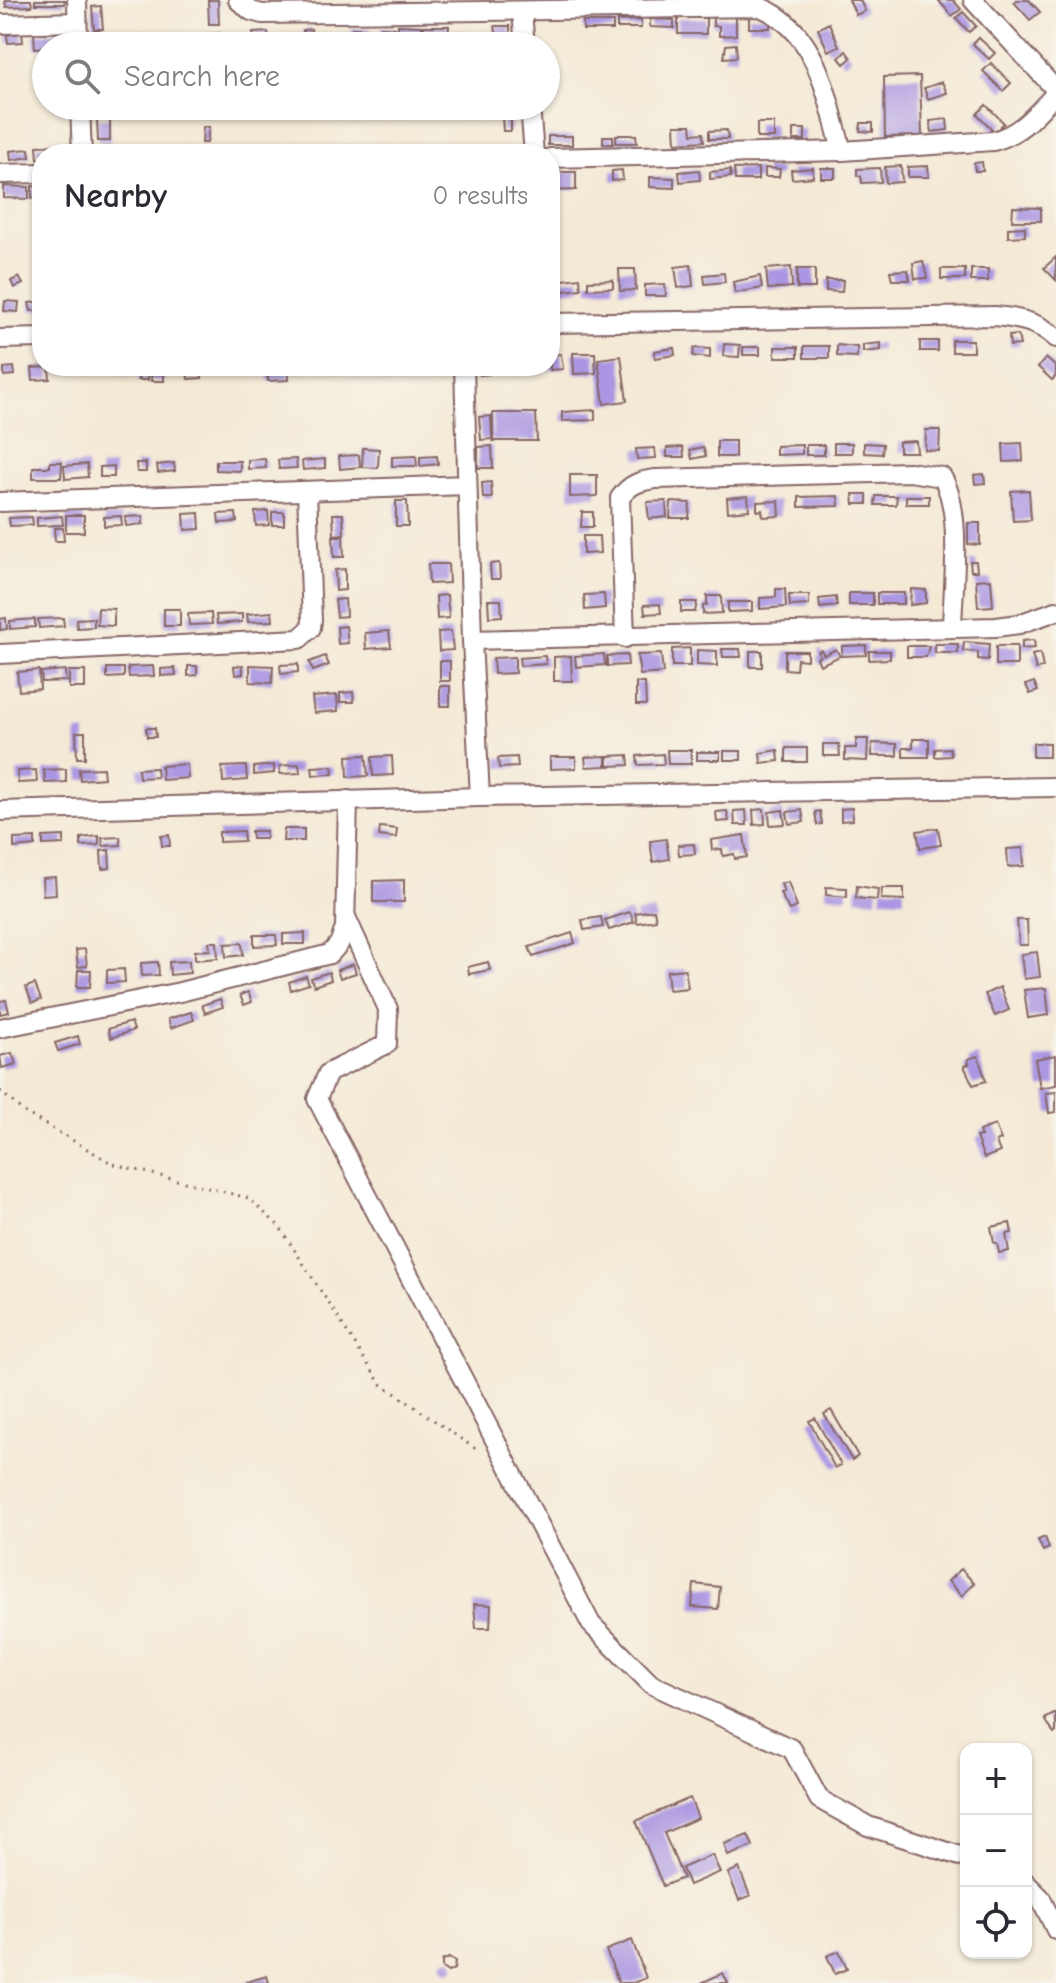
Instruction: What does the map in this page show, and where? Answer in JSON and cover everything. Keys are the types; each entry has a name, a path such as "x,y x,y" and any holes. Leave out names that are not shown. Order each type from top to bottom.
{"street":[{"path":"77,0 77,32"},
{"path":"238,0 251,11 262,14 760,7 778,14 799,36 816,62 842,151"},
{"path":"560,158 842,151 1004,139 1024,127 1056,91 973,0"},
{"path":"522,12 524,32"},
{"path":"0,24 77,22"},
{"path":"81,120 82,144"},
{"path":"531,120 533,144"},
{"path":"0,174 32,173"},
{"path":"560,323 995,316 1033,323 1056,338"},
{"path":"0,339 32,338"},
{"path":"464,376 480,797"},
{"path":"625,638 620,498 627,487 641,480 656,479 910,472 942,477 950,491 954,513 952,627"},
{"path":"0,502 467,485"},
{"path":"0,654 299,639 311,628 312,620 307,492"},
{"path":"472,640 625,638 1019,624 1056,611"},
{"path":"0,811 480,797 1056,787"},
{"path":"0,1028 180,992 330,954 339,944 346,917 348,800"},
{"path":"346,917 388,1009 387,1044 328,1073 317,1099 591,1624 651,1684 792,1749 819,1799 868,1826 960,1856"},
{"path":"1030,1887 1040,1897 1056,1930"}],"path":[{"path":"0,1091 24,1112 113,1164 248,1198 279,1226 380,1383 490,1459"}],"building":[{"path":"5,0 31,0 32,6 6,7"},
{"path":"35,0 65,0 64,4 35,4"},
{"path":"208,0 218,0 219,24 209,24"},
{"path":"849,0 860,0 865,11 856,15"},
{"path":"941,0 953,0 961,9 952,16"},
{"path":"1029,0 1040,12 1030,20 1014,2"},
{"path":"101,6 103,29 94,29 92,7"},
{"path":"963,12 976,26 969,32 956,18"},
{"path":"749,16 770,16 770,28 749,28"},
{"path":"713,17 736,17 736,35 719,36 719,26 713,26"},
{"path":"678,18 706,18 706,34 678,34"},
{"path":"650,19 674,20 674,28 650,27"},
{"path":"641,20 641,28 617,28 617,21"},
{"path":"583,22 613,22 613,30 583,30"},
{"path":"829,23 839,46 828,51 818,29"},
{"path":"398,25 422,26 422,32 398,32"},
{"path":"424,26 449,26 448,32 424,32"},
{"path":"495,26 510,26 510,32 496,32"},
{"path":"381,27 395,28 395,32 381,32"},
{"path":"352,28 371,29 371,32 352,32"},
{"path":"22,33 23,42 8,43 7,35"},
{"path":"979,38 995,53 989,59 973,44"},
{"path":"736,44 737,57 724,58 726,45"},
{"path":"846,51 851,58 844,64 839,58"},
{"path":"991,63 1011,83 1003,91 983,71"},
{"path":"920,76 922,136 885,137 884,77"},
{"path":"942,82 947,93 928,99 924,88"},
{"path":"986,105 1004,123 995,132 977,114"},
{"path":"947,119 948,130 932,132 930,121"},
{"path":"97,120 110,120 110,141 98,141"},
{"path":"502,120 511,120 511,131 503,131"},
{"path":"757,123 774,123 774,138 757,138"},
{"path":"861,123 873,123 873,132 860,131"},
{"path":"675,125 691,125 692,134 703,133 704,141 676,143"},
{"path":"203,127 209,127 207,143 202,143"},
{"path":"793,129 805,129 805,140 793,140"},
{"path":"727,130 728,139 709,139 709,131"},
{"path":"616,135 636,135 637,143 616,143"},
{"path":"548,136 572,136 572,145 548,144"},
{"path":"603,136 613,136 613,144 603,144"},
{"path":"29,149 30,157 11,160 10,151"},
{"path":"982,162 983,171 975,171 974,163"},
{"path":"901,166 902,182 886,183 885,167"},
{"path":"928,166 929,177 908,177 908,167"},
{"path":"758,168 758,180 735,180 734,169"},
{"path":"765,168 780,169 779,177 765,177"},
{"path":"813,168 813,177 792,179 791,170"},
{"path":"821,168 835,168 835,178 821,178"},
{"path":"880,168 881,182 862,183 861,176 857,176 857,169"},
{"path":"622,170 623,180 612,181 612,171"},
{"path":"699,170 700,180 680,182 679,172"},
{"path":"730,170 731,177 710,179 710,172"},
{"path":"560,172 576,172 576,190 560,191"},
{"path":"650,177 674,178 674,188 650,187"},
{"path":"4,186 29,187 29,199 4,198"},
{"path":"1013,207 1041,208 1041,221 1012,221"},
{"path":"1025,227 1025,236 1008,237 1008,228"},
{"path":"1056,257 1056,280 1044,268"},
{"path":"923,261 927,278 915,279 913,263"},
{"path":"691,265 693,286 678,288 675,267"},
{"path":"791,267 792,287 768,289 766,269"},
{"path":"619,269 635,269 636,290 620,291"},
{"path":"797,269 815,269 815,288 797,288"},
{"path":"941,269 965,269 965,279 941,279"},
{"path":"971,269 988,269 988,281 971,281"},
{"path":"908,270 910,280 892,280 890,271"},
{"path":"724,273 725,282 705,284 704,275"},
{"path":"760,276 762,288 735,293 733,282"},
{"path":"19,277 23,284 14,288 11,281"},
{"path":"580,278 581,289 560,291 560,280"},
{"path":"613,280 613,288 588,289 588,281"},
{"path":"826,280 843,280 842,292 826,291"},
{"path":"665,284 666,296 645,296 645,285"},
{"path":"5,301 19,302 18,312 4,311"},
{"path":"1018,335 1020,345 1010,346 1009,336"},
{"path":"952,340 973,340 973,352 952,352"},
{"path":"920,341 938,341 938,351 920,351"},
{"path":"881,343 881,350 863,352 863,345"},
{"path":"724,344 740,345 739,357 723,356"},
{"path":"837,345 857,347 857,357 837,356"},
{"path":"804,346 829,346 829,358 804,358"},
{"path":"743,347 760,347 760,355 743,355"},
{"path":"775,347 798,347 798,357 775,357"},
{"path":"674,348 675,355 655,358 654,351"},
{"path":"694,348 710,349 710,358 693,356"},
{"path":"573,353 595,353 596,373 574,374"},
{"path":"621,356 627,401 604,404 598,359"},
{"path":"1046,358 1056,367 1056,376 1052,380 1038,367"},
{"path":"14,367 15,375 4,376 4,368"},
{"path":"33,376 50,376 50,379 33,380"},
{"path":"138,376 148,376 148,380 138,380"},
{"path":"151,376 164,376 164,381 151,381"},
{"path":"268,376 289,376 289,380 268,381"},
{"path":"595,410 595,420 562,421 562,412"},
{"path":"493,413 536,413 537,441 493,441"},
{"path":"491,416 492,439 481,440 479,417"},
{"path":"926,430 940,430 939,451 925,450"},
{"path":"717,441 735,441 735,457 717,457"},
{"path":"916,441 917,452 899,452 899,442"},
{"path":"834,443 852,443 852,453 834,453"},
{"path":"864,443 883,444 882,454 864,453"},
{"path":"1022,443 1023,461 1004,462 1003,444"},
{"path":"802,445 802,454 776,455 776,446"},
{"path":"806,445 824,445 824,455 806,455"},
{"path":"492,446 493,468 478,468 478,447"},
{"path":"683,447 684,457 667,457 667,448"},
{"path":"703,447 706,456 692,459 690,450"},
{"path":"363,448 379,449 378,468 362,467"},
{"path":"655,448 656,458 637,459 636,449"},
{"path":"359,455 360,467 340,469 339,456"},
{"path":"416,456 417,466 392,466 392,457"},
{"path":"437,456 438,464 420,466 420,457"},
{"path":"265,459 266,468 248,469 248,460"},
{"path":"296,459 297,468 279,469 278,460"},
{"path":"325,459 325,468 303,470 302,461"},
{"path":"216,461 240,461 240,471 216,470"},
{"path":"50,462 62,462 61,478 33,478 33,467 50,467"},
{"path":"136,463 146,463 146,472 137,472"},
{"path":"174,463 175,471 158,473 157,465"},
{"path":"87,464 88,477 65,479 64,466"},
{"path":"114,466 114,477 100,477 100,467"},
{"path":"984,474 985,483 975,484 974,475"},
{"path":"570,475 597,475 597,496 570,497"},
{"path":"491,482 492,498 483,498 482,483"},
{"path":"1029,490 1031,520 1013,521 1011,491"},
{"path":"853,494 867,494 867,504 854,504"},
{"path":"748,496 749,510 728,512 727,498"},
{"path":"838,496 839,506 799,507 799,497"},
{"path":"876,496 897,496 896,505 875,505"},
{"path":"906,496 929,496 929,504 906,504"},
{"path":"396,501 407,501 408,526 396,526"},
{"path":"666,501 667,517 649,519 647,502"},
{"path":"779,501 780,516 763,517 762,510 757,511 757,502"},
{"path":"671,502 690,503 689,518 670,518"},
{"path":"268,511 269,525 256,526 255,512"},
{"path":"272,512 284,512 284,525 272,525"},
{"path":"582,512 593,512 593,527 581,527"},
{"path":"199,513 200,529 185,530 184,514"},
{"path":"236,513 237,522 219,523 218,514"},
{"path":"333,514 343,514 344,534 334,535"},
{"path":"66,515 84,515 84,532 66,532"},
{"path":"62,516 63,525 37,526 37,518"},
{"path":"121,516 122,525 104,526 104,517"},
{"path":"143,516 143,524 126,526 125,517"},
{"path":"32,517 33,525 10,526 9,518"},
{"path":"968,523 980,523 980,545 968,544"},
{"path":"54,528 63,528 64,541 55,541"},
{"path":"333,536 343,536 344,557 334,557"},
{"path":"583,536 599,536 600,553 583,554"},
{"path":"970,561 976,561 977,571 971,571"},
{"path":"499,563 500,579 491,579 490,564"},
{"path":"428,564 448,564 449,583 429,584"},
{"path":"345,569 345,590 336,591 335,570"},
{"path":"991,579 993,606 978,607 976,580"},
{"path":"776,589 785,589 786,607 760,609 760,598 776,597"},
{"path":"911,589 926,590 926,603 910,605"},
{"path":"849,593 873,593 873,605 849,605"},
{"path":"877,593 904,593 904,604 877,604"},
{"path":"604,594 605,608 585,610 584,595"},
{"path":"447,595 449,618 437,619 436,596"},
{"path":"789,595 809,595 809,605 790,606"},
{"path":"707,596 721,596 722,613 703,614"},
{"path":"836,597 837,606 820,608 819,599"},
{"path":"345,599 346,616 337,617 335,600"},
{"path":"488,600 501,600 502,616 489,617"},
{"path":"681,602 697,602 695,612 681,612"},
{"path":"728,602 752,602 752,611 728,612"},
{"path":"660,604 661,613 645,614 644,605"},
{"path":"98,608 114,609 114,626 97,625"},
{"path":"164,609 180,609 180,626 164,626"},
{"path":"272,612 273,621 248,622 247,614"},
{"path":"211,613 212,624 189,625 188,614"},
{"path":"242,614 242,622 217,624 216,615"},
{"path":"6,618 7,629 0,630 0,619"},
{"path":"63,618 64,626 39,628 38,619"},
{"path":"94,618 94,627 77,628 76,619"},
{"path":"35,619 35,627 10,629 10,621"},
{"path":"346,626 348,643 338,644 337,627"},
{"path":"389,631 391,647 366,649 365,633"},
{"path":"451,631 453,650 439,651 438,632"},
{"path":"1034,640 1035,648 1022,649 1022,641"},
{"path":"964,642 989,644 988,660 978,659 978,652 963,651"},
{"path":"935,644 958,644 958,653 935,653"},
{"path":"866,645 866,655 842,656 842,646"},
{"path":"907,646 929,646 926,657 907,657"},
{"path":"996,646 1017,646 1017,665 996,665"},
{"path":"690,648 690,666 672,666 672,649"},
{"path":"722,649 740,649 741,657 723,657"},
{"path":"836,649 840,656 820,665 818,651 821,650 824,655"},
{"path":"697,650 717,651 717,666 697,665"},
{"path":"750,651 762,651 762,667 750,667"},
{"path":"785,651 807,651 807,660 797,659 796,670 785,669"},
{"path":"869,651 890,651 890,659 869,660"},
{"path":"1040,653 1043,668 1036,669 1032,655"},
{"path":"604,654 605,665 576,667 575,656"},
{"path":"661,654 663,673 640,675 637,655"},
{"path":"627,655 628,665 607,666 607,656"},
{"path":"325,656 329,665 313,671 309,662"},
{"path":"545,656 546,664 520,666 519,658"},
{"path":"571,656 572,681 554,681 554,657"},
{"path":"515,657 515,673 494,674 493,658"},
{"path":"440,661 450,661 450,681 440,681"},
{"path":"298,664 298,672 281,674 280,665"},
{"path":"243,665 243,674 235,675 234,666"},
{"path":"250,665 273,666 272,683 250,682"},
{"path":"153,666 154,676 129,677 128,667"},
{"path":"188,666 197,666 197,675 188,676"},
{"path":"107,668 124,668 124,677 107,678"},
{"path":"175,668 176,675 161,676 161,669"},
{"path":"39,670 40,689 19,691 17,672"},
{"path":"65,670 66,681 42,682 41,672"},
{"path":"69,671 85,671 85,688 69,688"},
{"path":"1034,682 1038,691 1030,694 1026,685"},
{"path":"636,683 645,683 646,705 636,705"},
{"path":"440,686 450,686 450,706 440,706"},
{"path":"353,692 354,702 340,702 340,693"},
{"path":"337,695 338,711 314,713 312,697"},
{"path":"146,728 155,728 156,737 147,737"},
{"path":"76,732 85,732 85,758 77,758"},
{"path":"856,739 868,739 867,761 845,760 845,748 856,748"},
{"path":"913,739 929,739 929,757 903,757 903,748 913,748"},
{"path":"872,743 897,744 897,756 872,756"},
{"path":"1033,743 1049,743 1049,757 1033,757"},
{"path":"823,744 839,744 840,756 823,756"},
{"path":"786,748 807,748 807,762 786,762"},
{"path":"950,748 951,756 935,757 935,749"},
{"path":"667,750 691,750 691,764 668,764"},
{"path":"778,750 779,761 761,763 760,753"},
{"path":"724,751 741,751 741,760 724,760"},
{"path":"697,752 720,752 720,760 697,760"},
{"path":"663,754 664,764 638,765 637,756"},
{"path":"366,755 368,776 348,777 347,756"},
{"path":"628,755 629,765 608,766 608,756"},
{"path":"392,756 393,775 373,776 372,757"},
{"path":"606,756 606,766 586,767 585,757"},
{"path":"517,757 518,767 499,768 498,758"},
{"path":"550,757 576,757 576,768 550,769"},
{"path":"187,764 188,778 162,780 161,766"},
{"path":"299,764 300,773 280,774 280,766"},
{"path":"274,765 274,773 254,775 254,767"},
{"path":"246,766 247,780 223,782 222,767"},
{"path":"332,766 333,774 313,775 312,767"},
{"path":"103,768 104,778 80,780 79,769"},
{"path":"156,768 157,777 139,778 138,769"},
{"path":"66,769 66,782 45,783 44,770"},
{"path":"36,770 37,782 18,783 17,771"},
{"path":"852,808 853,820 841,821 841,809"},
{"path":"764,809 765,824 754,825 753,810"},
{"path":"746,810 747,825 735,825 734,811"},
{"path":"783,810 785,824 770,825 769,812"},
{"path":"802,810 804,822 789,824 787,812"},
{"path":"727,811 729,821 717,822 716,812"},
{"path":"820,811 822,824 817,825 815,812"},
{"path":"380,827 397,829 396,838 379,836"},
{"path":"938,828 941,845 920,848 917,831"},
{"path":"284,829 304,829 304,841 283,841"},
{"path":"243,831 244,841 219,842 219,832"},
{"path":"251,831 266,831 266,839 252,839"},
{"path":"169,835 170,846 162,846 161,836"},
{"path":"744,835 747,857 735,859 734,854 723,856 722,849 712,850 711,840"},
{"path":"64,836 64,844 43,845 43,837"},
{"path":"99,836 99,845 81,846 81,838"},
{"path":"120,837 121,845 103,846 102,838"},
{"path":"35,838 35,846 14,848 14,839"},
{"path":"666,839 669,859 653,862 650,841"},
{"path":"694,844 695,854 679,855 678,845"},
{"path":"1023,848 1024,866 1008,867 1007,849"},
{"path":"109,850 110,868 102,869 101,851"},
{"path":"55,877 56,894 43,895 42,878"},
{"path":"404,880 404,902 373,902 373,881"},
{"path":"788,882 797,907 789,910 780,893 784,892 781,884"},
{"path":"857,886 878,889 877,900 856,898"},
{"path":"826,887 847,888 847,897 826,895"},
{"path":"882,888 904,888 904,900 881,899"},
{"path":"654,910 656,920 637,923 635,913"},
{"path":"630,912 634,922 609,930 605,920"},
{"path":"601,917 603,927 584,930 582,920"},
{"path":"1017,920 1027,920 1028,945 1019,945"},
{"path":"305,933 305,944 283,944 283,934"},
{"path":"572,933 575,943 533,957 529,947"},
{"path":"254,935 276,935 277,945 254,946"},
{"path":"209,942 217,942 218,958 195,960 195,951 210,950"},
{"path":"242,943 243,955 226,957 225,944"},
{"path":"85,949 87,966 78,967 76,950"},
{"path":"1037,952 1040,977 1024,979 1021,954"},
{"path":"189,961 190,973 170,975 169,962"},
{"path":"158,962 159,975 142,976 141,963"},
{"path":"488,962 490,970 469,974 468,967"},
{"path":"353,964 356,973 340,978 337,970"},
{"path":"124,969 125,982 107,983 107,970"},
{"path":"685,969 688,988 669,990 667,971"},
{"path":"78,970 91,970 90,987 77,987"},
{"path":"329,972 331,980 314,986 311,978"},
{"path":"306,976 309,984 291,990 289,982"},
{"path":"35,984 41,1000 32,1003 26,987"},
{"path":"1000,987 1009,1010 995,1016 985,994"},
{"path":"1046,988 1049,1015 1028,1018 1024,990"},
{"path":"248,992 252,1002 244,1005 240,995"},
{"path":"220,999 223,1007 205,1013 202,1005"},
{"path":"6,1000 9,1012 0,1014 0,1001"},
{"path":"191,1012 194,1020 171,1028 168,1019"},
{"path":"131,1022 134,1030 111,1038 108,1029"},
{"path":"78,1036 80,1044 58,1051 55,1043"},
{"path":"12,1053 16,1064 2,1068 0,1056"},
{"path":"1056,1055 1056,1085 1040,1088 1035,1059"},
{"path":"978,1056 986,1081 973,1085 964,1066 969,1064 968,1059"},
{"path":"1056,1092 1056,1112 1049,1113 1046,1093"},
{"path":"995,1125 1001,1140 996,1142 1000,1152 984,1158 976,1137 981,1136 979,1131"},
{"path":"1010,1223 1012,1233 1006,1234 1009,1251 999,1253 991,1227"},
{"path":"831,1410 858,1456 852,1460 824,1414"},
{"path":"815,1418 841,1465 835,1468 809,1421"},
{"path":"1045,1537 1049,1548 1043,1551 1038,1540"},
{"path":"961,1569 974,1583 962,1596 948,1581"},
{"path":"694,1584 720,1587 718,1609 692,1607"},
{"path":"474,1604 491,1605 490,1628 476,1628"},
{"path":"1056,1713 1056,1732 1054,1734 1045,1719"},
{"path":"690,1798 698,1818 664,1833 683,1878 663,1886 636,1821"},
{"path":"748,1835 753,1846 728,1856 724,1844"},
{"path":"712,1855 720,1872 689,1885 682,1868"},
{"path":"739,1868 750,1896 739,1900 728,1873"},
{"path":"632,1940 646,1978 633,1983 619,1983 606,1950"},
{"path":"839,1951 847,1969 835,1974 827,1956"},
{"path":"449,1958 455,1962 454,1969 448,1972 442,1968 442,1961"},
{"path":"723,1973 728,1983 701,1983"},
{"path":"267,1976 269,1983 246,1983 246,1982"}]}
